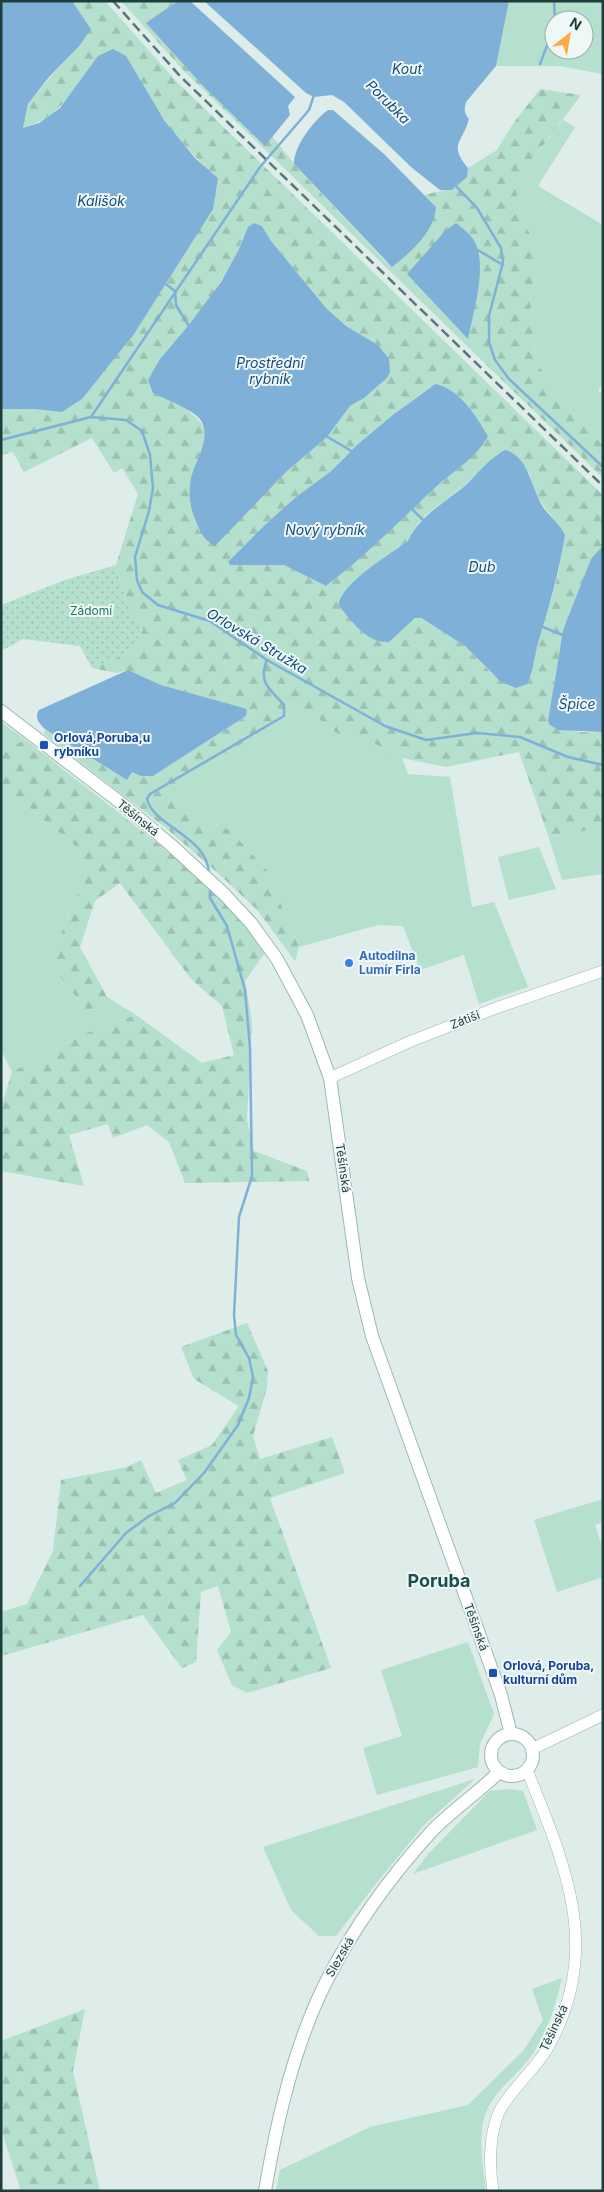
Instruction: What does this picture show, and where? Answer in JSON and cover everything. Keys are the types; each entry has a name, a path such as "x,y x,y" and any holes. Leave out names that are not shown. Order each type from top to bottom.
{"main road":[{"name":"Těšínská","path":"1,712 121,803 224,894 251,924 280,965 307,1015 330,1078 358,1278 372,1336 498,1687 510,1724 511,1734"},
{"path":"511,1734 524,1738 532,1749 532,1760 527,1770 522,1773 510,1776 499,1772 492,1761 492,1749 500,1738 511,1734"},
{"name":"Slezská","path":"265,2191 274,2143 299,2050 323,1988 338,1961 379,1896 432,1832 499,1772"}],"street":[{"name":"Zátiší","path":"330,1078 409,1042 496,1008 603,971"},
{"path":"532,1749 603,1715"},
{"name":"Těšínská","path":"493,2191 492,2142 494,2127 500,2111 547,2049 565,2010 575,1969 577,1942 575,1917 567,1879 527,1770"}],"green space":[{"path":"72,1 105,1 175,80 603,495 603,547 591,559 563,630 554,682 578,732 603,732 603,827 549,838 519,752 446,767 402,758 364,738 340,736 308,710 294,711 165,792 199,819 230,830 266,869 299,947 295,961 258,911 220,875 167,829 44,734 45,729 127,780 132,771 141,776 153,776 246,716 247,711 244,708 161,685 128,670 117,673 92,668 130,652 143,630 127,604 116,565 138,494 122,468 114,473 92,438 24,472 13,452 1,455 1,409 35,409 62,412 218,178 179,139 147,94 77,87 47,117 23,128 28,104 91,29","holes":["254,223 262,226 271,241 326,308 346,326 378,345 387,378 364,398 350,406 327,437 286,472 258,500 199,531 192,508 190,486 193,471 204,443 205,434 201,423 180,399 160,359 211,295 237,253 246,233","435,384 457,395 475,416 488,436 468,460 437,486 343,573 326,586 284,565 230,565 228,562 296,497 330,472 345,456 420,394","497,454 529,473 538,498 565,535 558,574 537,648 493,675 465,646 420,618 415,618 406,626 365,635 339,606 344,593 381,560 408,541 426,515 465,485"]},
{"path":"121,1 178,1 147,23 204,87 265,145 272,136 300,171 387,263 436,207 425,195 457,185 466,176 468,168 497,150 512,125 540,89 581,95 515,183 520,214 541,257 530,299 536,356 534,363 542,370 573,413 603,444 603,478 184,71"},
{"path":"509,1 603,1 603,74 559,66 496,66"},
{"path":"563,120 575,127 538,186 603,225 603,382 598,391 603,394 603,444 573,413 542,370 534,363 536,356 530,299 541,257 520,214 515,183"},
{"name":"Zádomí","path":"116,565 127,604 143,630 130,652 92,668 80,646 23,639 1,651 1,605 65,580"},
{"path":"308,710 340,736 364,738 402,758 408,774 450,777 472,907 494,902 528,987 479,1004 464,955 420,970 403,926 378,925 299,947 266,869 230,830 199,819 164,792 294,711"},
{"path":"1,722 26,740 1,751"},
{"path":"26,740 166,850 226,903 266,951 245,981 252,1022 247,1120 254,1151 307,1171 309,1181 185,1183 169,1142 147,1125 113,1138 108,1124 69,1135 84,1186 1,1171 1,1107 12,1072 84,1034 136,1015 202,1063 234,1055 222,1006 191,979 120,883 95,901 80,947 107,997 89,1013 49,963 86,875 80,850 1,784 2,750"},
{"path":"1,784 80,850 86,875 49,963 89,1013 107,997 136,1015 84,1034 12,1072 1,1050"},
{"path":"603,827 603,874 562,880 549,838"},
{"path":"539,847 556,889 509,900 498,857"},
{"path":"247,1323 268,1371 267,1388 253,1436 260,1459 332,1437 345,1473 270,1498 331,1668 247,1693 232,1685 217,1650 231,1632 218,1586 201,1592 196,1662 182,1668 143,1615 1,1656 1,1612 27,1604 53,1551 61,1480 127,1467 141,1460 156,1493 187,1480 178,1460 212,1445 239,1406 194,1379 181,1347"},
{"path":"603,1499 603,1522 595,1525 603,1550 603,1577 557,1592 534,1520"},
{"path":"468,1642 494,1714 480,1744 478,1767 377,1795 363,1748 402,1736 381,1670"},
{"path":"475,1779 425,1824 336,1936 319,1936 291,1910 263,1847"},
{"path":"508,1789 523,1791 537,1830 413,1874 428,1854 490,1791"},
{"path":"562,1978 551,2016 534,2052 498,2093 486,2111 481,2139 486,2191 276,2191 280,2170 370,2127 468,2105 524,2050 543,2020 532,1989"},
{"path":"85,2009 73,2071 100,2191 21,2191 1,2129 1,2041"}],"water":[{"name":"Kališok","path":"1,1 72,1 91,29 80,45 49,77 28,104 23,128 39,123 60,108 98,56 113,49 126,56 164,120 195,158 218,178 213,209 134,334 82,399 62,412 35,409 1,409"},
{"path":"178,1 190,1 295,97 288,106 290,115 265,146 204,87 146,23"},
{"name":"Kout","path":"204,1 509,1 496,66 466,102 465,111 469,119 458,144 458,149 462,160 468,168 467,177 452,190 440,190 411,167 344,102 332,95 314,97 306,93"},
{"path":"328,110 333,110 384,154 436,207 431,225 426,233 407,255 392,267 294,164 297,150 305,134"},
{"name":"Prostřední rybník","path":"254,223 262,226 271,241 326,308 346,326 378,345 389,359 390,372 387,378 364,398 350,406 327,437 286,472 215,546 200,531 191,508 190,485 192,474 202,449 205,435 202,422 194,413 153,393 148,380 160,359 221,282 238,251 248,227"},
{"path":"456,223 473,239 478,249 480,261 476,302 468,339 407,274 446,230"},
{"name":"Nový rybník","path":"435,384 452,391 460,397 473,412 488,436 472,457 437,486 383,538 326,586 284,565 230,565 228,562 296,497 330,472 357,445 393,415"},
{"name":"Dub","path":"505,450 513,453 524,466 543,507 565,535 531,675 527,684 516,688 501,682 465,646 421,618 415,618 389,642 381,641 373,639 355,625 339,606 341,598 356,579 408,541 426,516 467,484 490,461"},
{"name":"Špice","path":"602,547 603,732 559,730 550,725 548,721 563,630 591,559"},
{"path":"128,670 161,685 244,708 247,710 246,716 153,776 141,776 132,772 127,780 45,729 38,720 39,710"}],"waterway":[{"path":"554,1 554,10"},
{"path":"540,64 544,53"},
{"name":"Porubka","path":"91,417 260,167 309,110 314,95"},
{"name":"Porubka","path":"455,185 477,208 501,248 503,262 489,316 489,342 495,360 509,379 603,467"},
{"path":"476,249 503,265"},
{"path":"163,282 175,291 176,305 190,328"},
{"name":"Orlovská Stružka","path":"1,440 91,417 126,420 142,431 150,455 153,488 149,511 135,557 137,580 142,592 158,605 210,621 267,660 385,726 426,740 477,733 520,737 568,757 603,765"},
{"path":"326,436 353,452"},
{"path":"411,508 425,522"},
{"path":"543,627 565,636"},
{"path":"209,873 206,860 199,850 159,817 147,799 150,794 284,716 284,705 266,685 264,680 267,660"},
{"path":"80,1586 126,1533 149,1516 175,1503 204,1473 238,1425 249,1398 253,1377 249,1358 236,1335 234,1315 239,1217 252,1176 250,1048 245,990 227,926 210,898 210,886"}],"railway":[{"path":"113,1 180,76 603,486"}],"place":[{"name":"Orlová,Poruba,u rybníku","path":"44,745"},
{"name":"Autodílna Lumír Firla","path":"349,963"},
{"name":"Orlová, Poruba, kulturní dům","path":"493,1673"}],"district":[{"name":"Poruba","path":"439,1581"}]}
